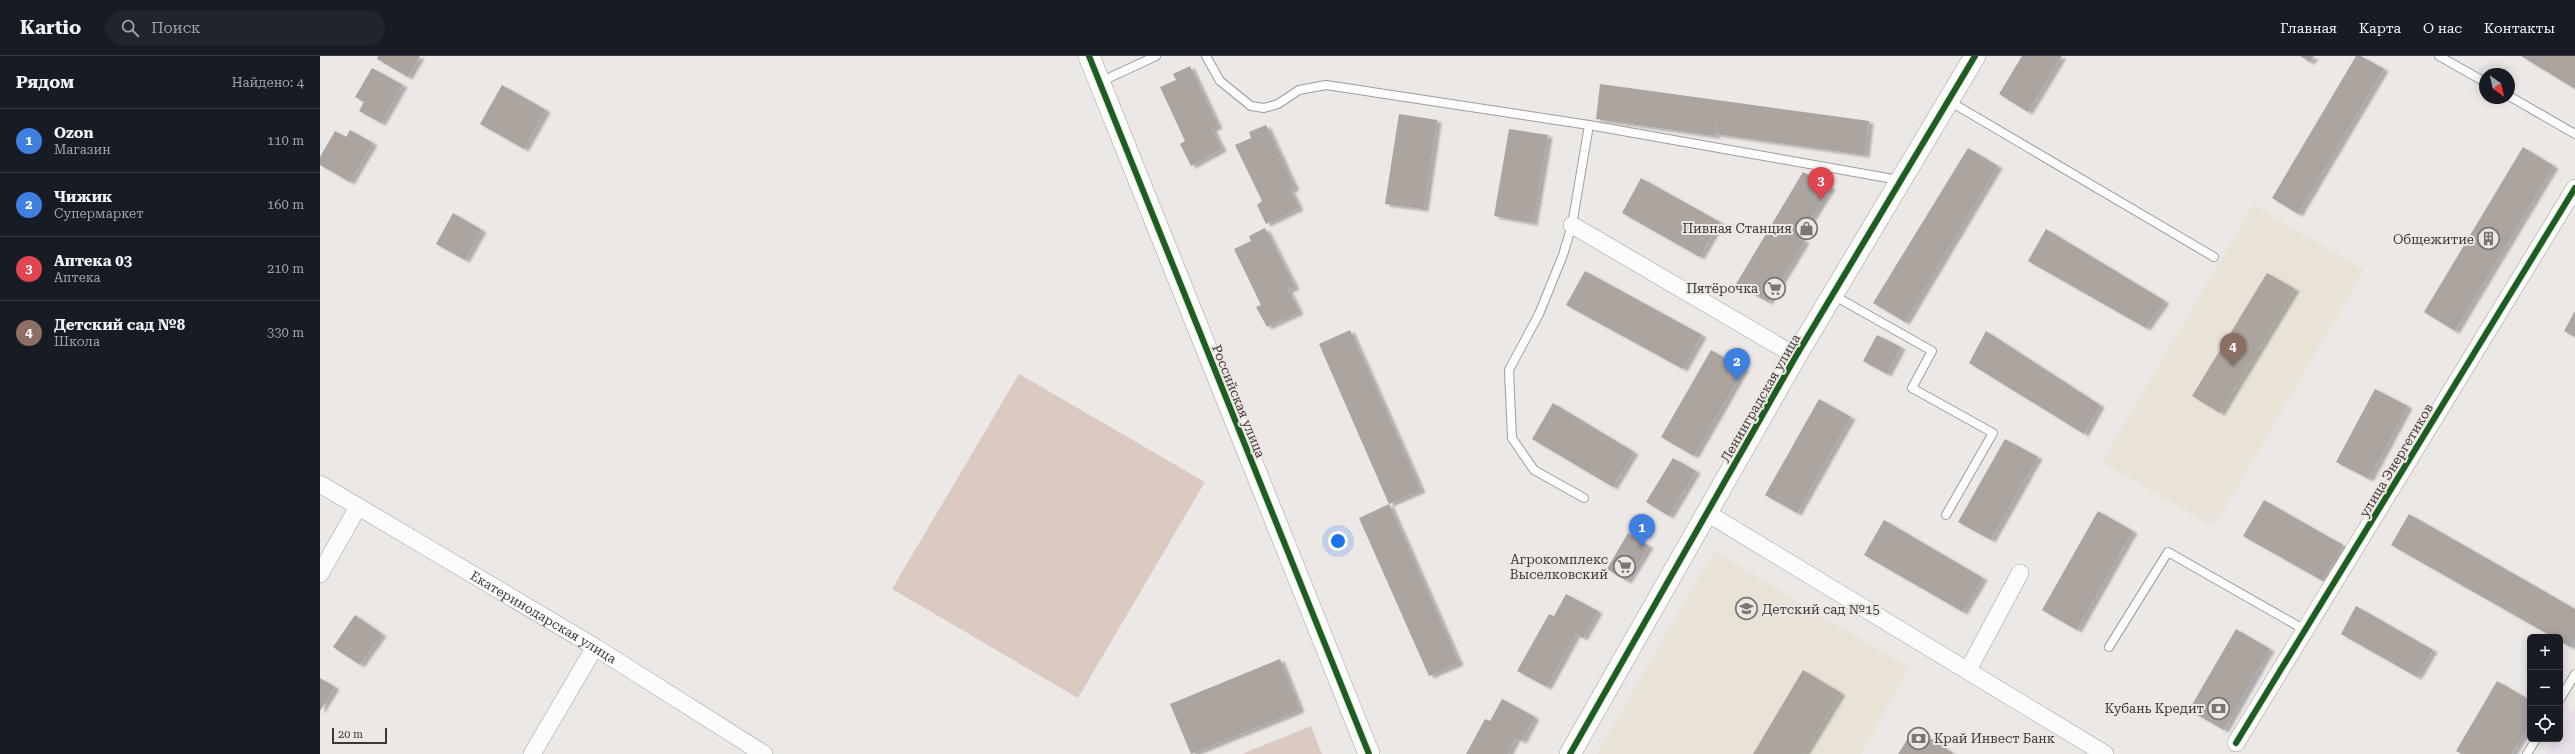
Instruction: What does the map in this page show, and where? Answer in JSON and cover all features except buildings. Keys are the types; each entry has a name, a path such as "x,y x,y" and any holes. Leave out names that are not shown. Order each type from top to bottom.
{"street":[{"name":"Российская улица","path":"1089,56 1369,754"},
{"name":"Ленинградская улица","path":"1570,754 1796,356 1947,99 1975,56"},
{"name":"улица Энергетиков","path":"2236,743 2575,188"},
{"path":"1572,225 1796,356"},
{"name":"Екатеринодарская улица","path":"320,484 595,647 764,754"},
{"path":"320,574 358,507"},
{"path":"1707,513 2105,754"},
{"path":"1968,670 2020,573"},
{"path":"532,754 595,647"}],"lane":[{"path":"1099,82 1156,56"},
{"path":"1206,56 1220,81 1251,106 1264,108 1278,104 1299,90 1326,85 1589,125 1899,180"},
{"path":"2439,56 2479,79"},
{"path":"1947,99 2214,257"},
{"path":"2515,99 2575,134"},
{"path":"1584,498 1534,470 1512,438 1509,370 1539,314 1572,225 1589,125"},
{"path":"1832,294 1932,351 1912,388 1993,433 1946,515"},
{"path":"2109,646 2168,552 2305,630"},
{"path":"2563,694 2575,674"},
{"path":"2527,754 2534,742"}],"shaded area":[{"path":"2253,205 2364,270 2214,527 2102,462"},
{"path":"1019,374 1205,482 1078,698 892,589"},
{"name":"Детский сад №15","path":"1714,551 1909,668 1861,754 1597,754"},
{"path":"2575,706 2575,754 2546,754 2553,742 2563,742 2563,726"},
{"path":"1311,726 1322,754 1242,754"}],"cycle path":[{"path":"1089,56 1369,754"},
{"path":"1570,754 1796,356 1975,56"},
{"path":"2236,743 2575,188"}],"place":[{"name":"Аптека 03","path":"1821,200"},
{"name":"Пивная Станция","path":"1807,228"},
{"name":"Общежитие","path":"2489,239"},
{"name":"Пятёрочка","path":"1774,288"},
{"name":"Детский сад №8","path":"2233,366"},
{"name":"Чижик","path":"1737,381"},
{"name":"Ozon","path":"1642,547"},
{"name":"Агрокомплекс Выселковский","path":"1624,566"},
{"name":"Детский сад №15","path":"1746,609"},
{"name":"Кубань Кредит","path":"2219,708"},
{"name":"Край Инвест Банк","path":"1918,738"}]}
